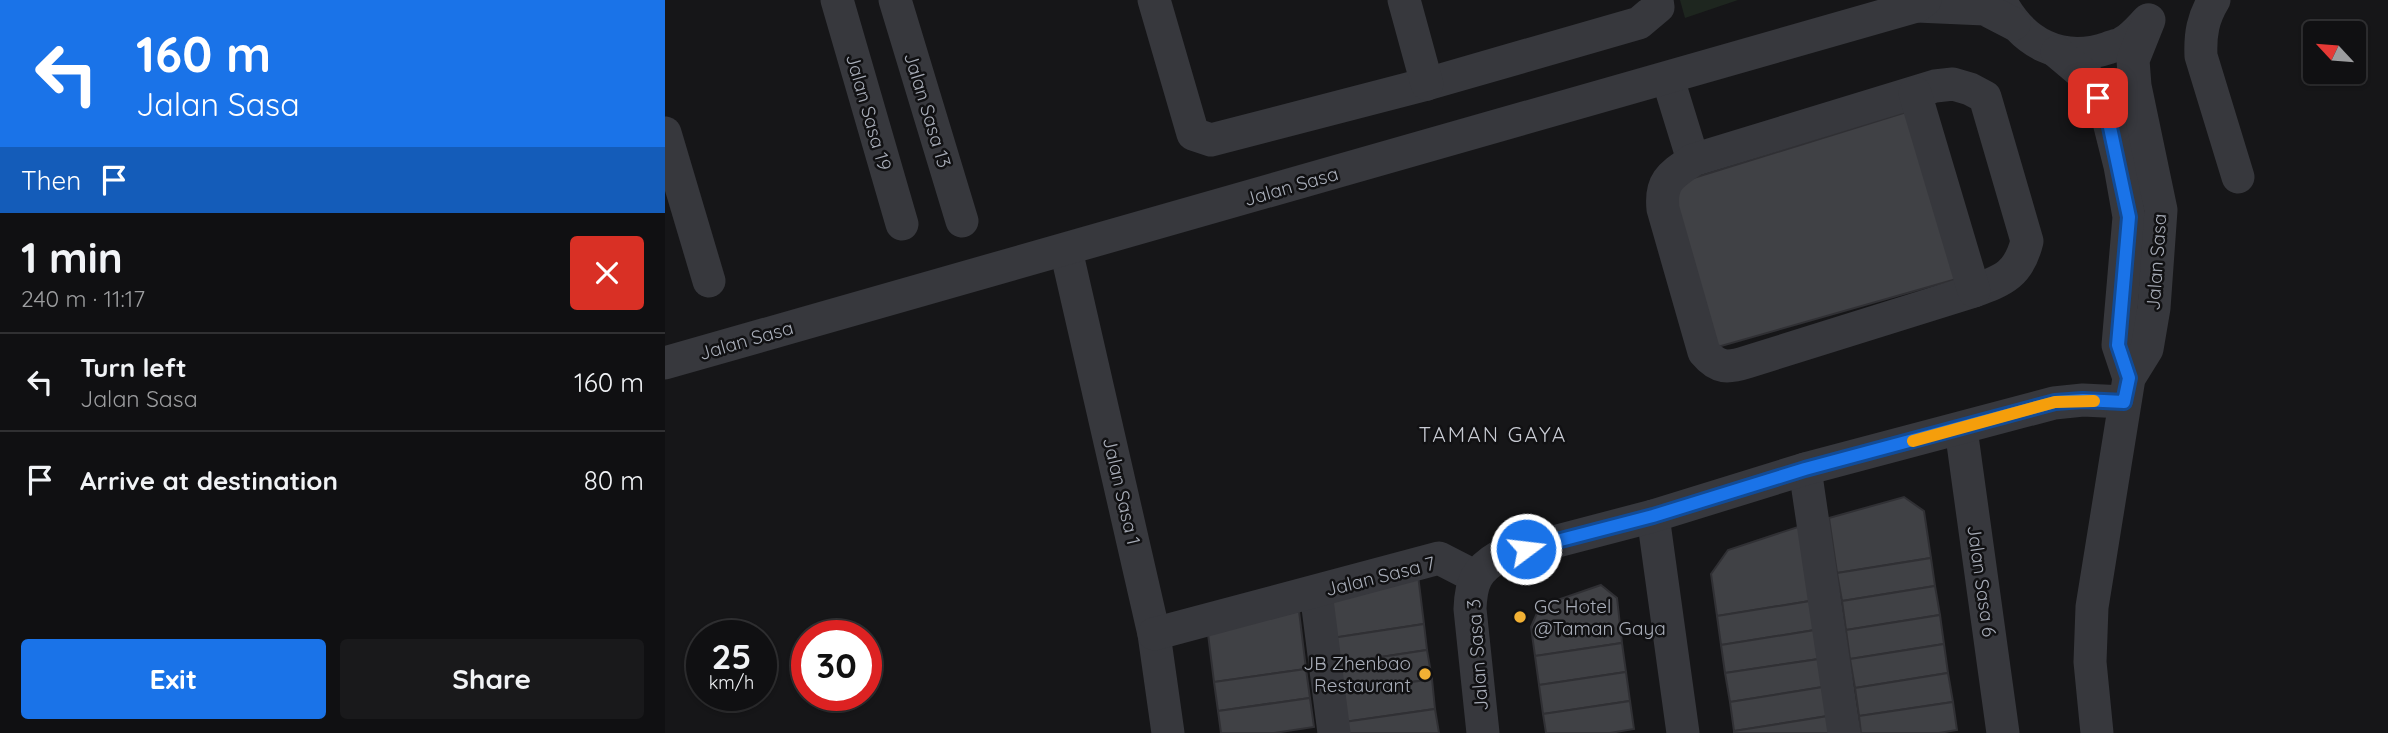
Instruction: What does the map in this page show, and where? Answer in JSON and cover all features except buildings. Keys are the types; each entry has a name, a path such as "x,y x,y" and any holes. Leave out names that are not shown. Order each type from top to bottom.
{"street":[{"name":"Jalan Sasa 19","path":"837,0 902,224"},
{"name":"Jalan Sasa 13","path":"895,0 962,221"},
{"path":"1154,0 1193,134 1211,140 1427,84 1639,23 1658,4"},
{"path":"1404,0 1427,84"},
{"path":"2214,0 2206,14 2200,36 2201,56 2238,177"},
{"name":"Jalan Sasa","path":"665,363 1668,79 1921,3 2007,12 2033,41 2057,52 2088,78 2108,118 2129,217 2118,345 2126,390"},
{"path":"2057,52 2091,54 2124,43 2155,10"},
{"name":"Jalan Sasa","path":"2097,733 2090,662 2092,607 2126,390 2147,349 2154,308 2161,210 2135,86 2133,60 2155,10"},
{"path":"1668,79 1693,160"},
{"path":"1953,84 1985,97 2027,242 2023,258 2015,270 2000,281 1974,291 1739,365 1719,366 1704,352 1663,209 1661,195 1665,184 1673,173 1693,160 1915,93 1935,86 1953,84"},
{"path":"1915,93 1974,291"},
{"path":"665,133 709,281"},
{"name":"Jalan Sasa 1","path":"1066,250 1154,634 1168,733"},
{"path":"1476,577 1484,565 1500,556 1653,516 1805,469 2055,402 2083,400 2126,390"},
{"name":"Jalan Sasa 6","path":"1961,429 2003,733"},
{"path":"1805,469 1844,733"},
{"path":"1653,516 1683,733"},
{"name":"Jalan Sasa 7","path":"1154,634 1439,558 1476,577"},
{"name":"Jalan Sasa 3","path":"1476,577 1471,592 1470,609 1483,733"},
{"path":"1316,592 1334,733"}],"shaded area":[{"path":"1680,0 1738,0 1685,18"}],"slow traffic":[{"path":"1913,441 2055,402 2094,401"}],"place":[{"name":"GC Hotel @Taman Gaya","path":"1520,617"},
{"name":"JB Zhenbao Restaurant","path":"1425,674"}],"district":[{"name":"TAMAN GAYA","path":"1493,434"}],"route":[{"path":"1526,549 1653,516 1805,469 2055,402 2124,402 2129,378 2118,345 2129,217 2108,118 2098,98"}]}
